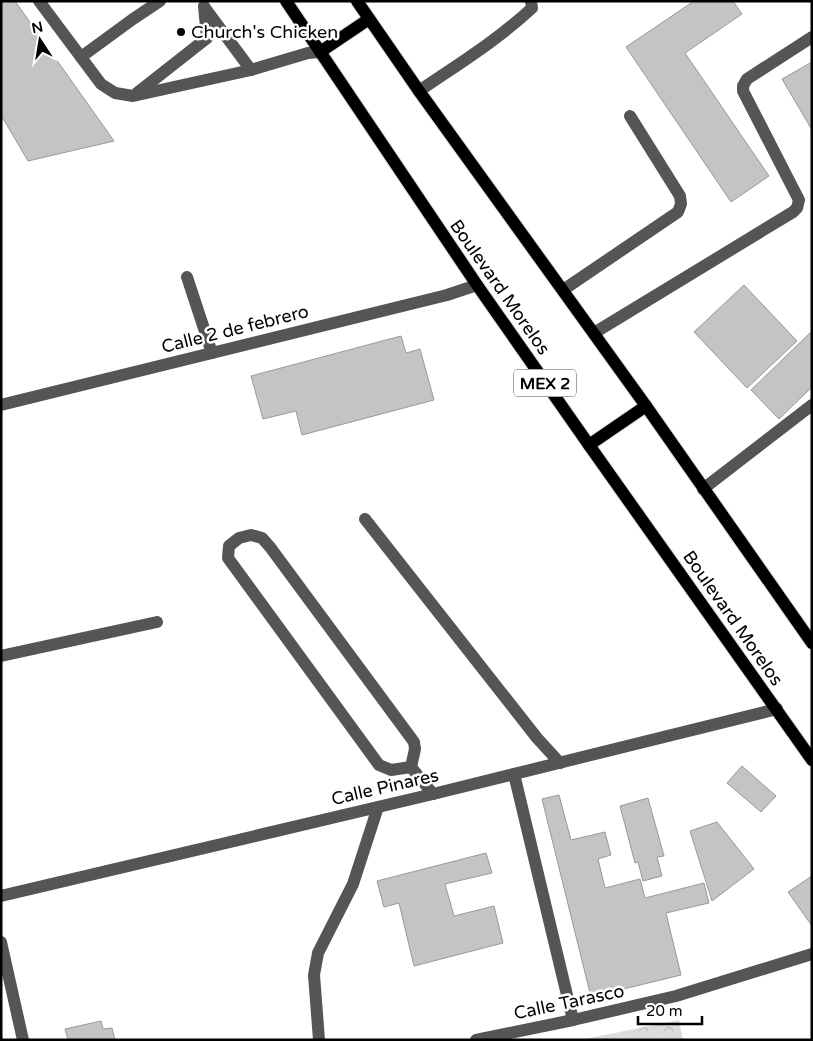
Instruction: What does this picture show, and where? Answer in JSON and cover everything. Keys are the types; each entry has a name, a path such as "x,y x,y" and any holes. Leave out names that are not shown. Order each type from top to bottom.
{"main road":[{"name":"Boulevard Morelos","path":"286,1 477,284 812,760"},
{"path":"357,1 419,91 646,406 812,643"},
{"path":"320,52 369,19"},
{"path":"589,445 646,406"}],"street":[{"path":"39,1 101,84 115,93 133,96 251,70 308,52 320,52"},
{"path":"81,57 160,1"},
{"path":"419,91 518,21 532,8 531,1"},
{"path":"133,96 208,38 202,4"},
{"path":"202,4 251,70"},
{"path":"594,333 797,208 799,200 743,91 743,86 747,79 812,37"},
{"path":"563,290 678,212 681,204 680,196 630,116"},
{"path":"187,276 212,353"},
{"name":"Calle 2 de febrero","path":"1,405 448,295 477,284"},
{"path":"704,488 812,405"},
{"path":"365,519 537,738 560,763"},
{"path":"251,535 262,538 270,547 414,742 415,749 410,767 391,770 378,764 228,558 229,546 239,538 251,535"},
{"path":"1,656 157,622"},
{"name":"Calle Pinares","path":"1,896 433,794 777,709"},
{"path":"410,767 433,794"},
{"path":"514,774 573,1020"},
{"path":"319,1040 314,976 318,953 353,884 378,807"},
{"path":"1,942 23,1040"},
{"name":"Calle Tarasco","path":"476,1040 676,996 812,954"}],"green space":[{"path":"679,1020 683,1040 580,1040"}],"building":[{"path":"1,1 15,1 114,141 28,161 1,115"},
{"path":"694,1 733,1 742,14 685,53 769,176 731,202 626,47"},
{"path":"812,62 812,130 782,79"},
{"path":"744,285 797,341 747,388 694,332"},
{"path":"812,331 812,387 779,419 751,390"},
{"path":"401,336 406,353 420,349 434,400 302,435 296,411 263,419 251,376"},
{"path":"742,766 776,796 761,812 727,783"},
{"path":"559,795 571,840 605,832 611,855 598,859 605,888 640,879 645,898 704,883 709,903 666,913 681,975 591,997 542,799"},
{"path":"648,798 664,856 657,857 662,876 643,881 638,862 635,863 620,806"},
{"path":"717,822 754,869 712,901 690,831"},
{"path":"486,853 492,873 445,884 454,916 494,906 503,943 414,966 399,903 384,907 377,881"},
{"path":"812,876 812,926 788,892"},
{"path":"101,1021 103,1029 112,1028 115,1040 68,1040 65,1029"}],"place":[{"name":"Church's Chicken","path":"181,32"}]}
